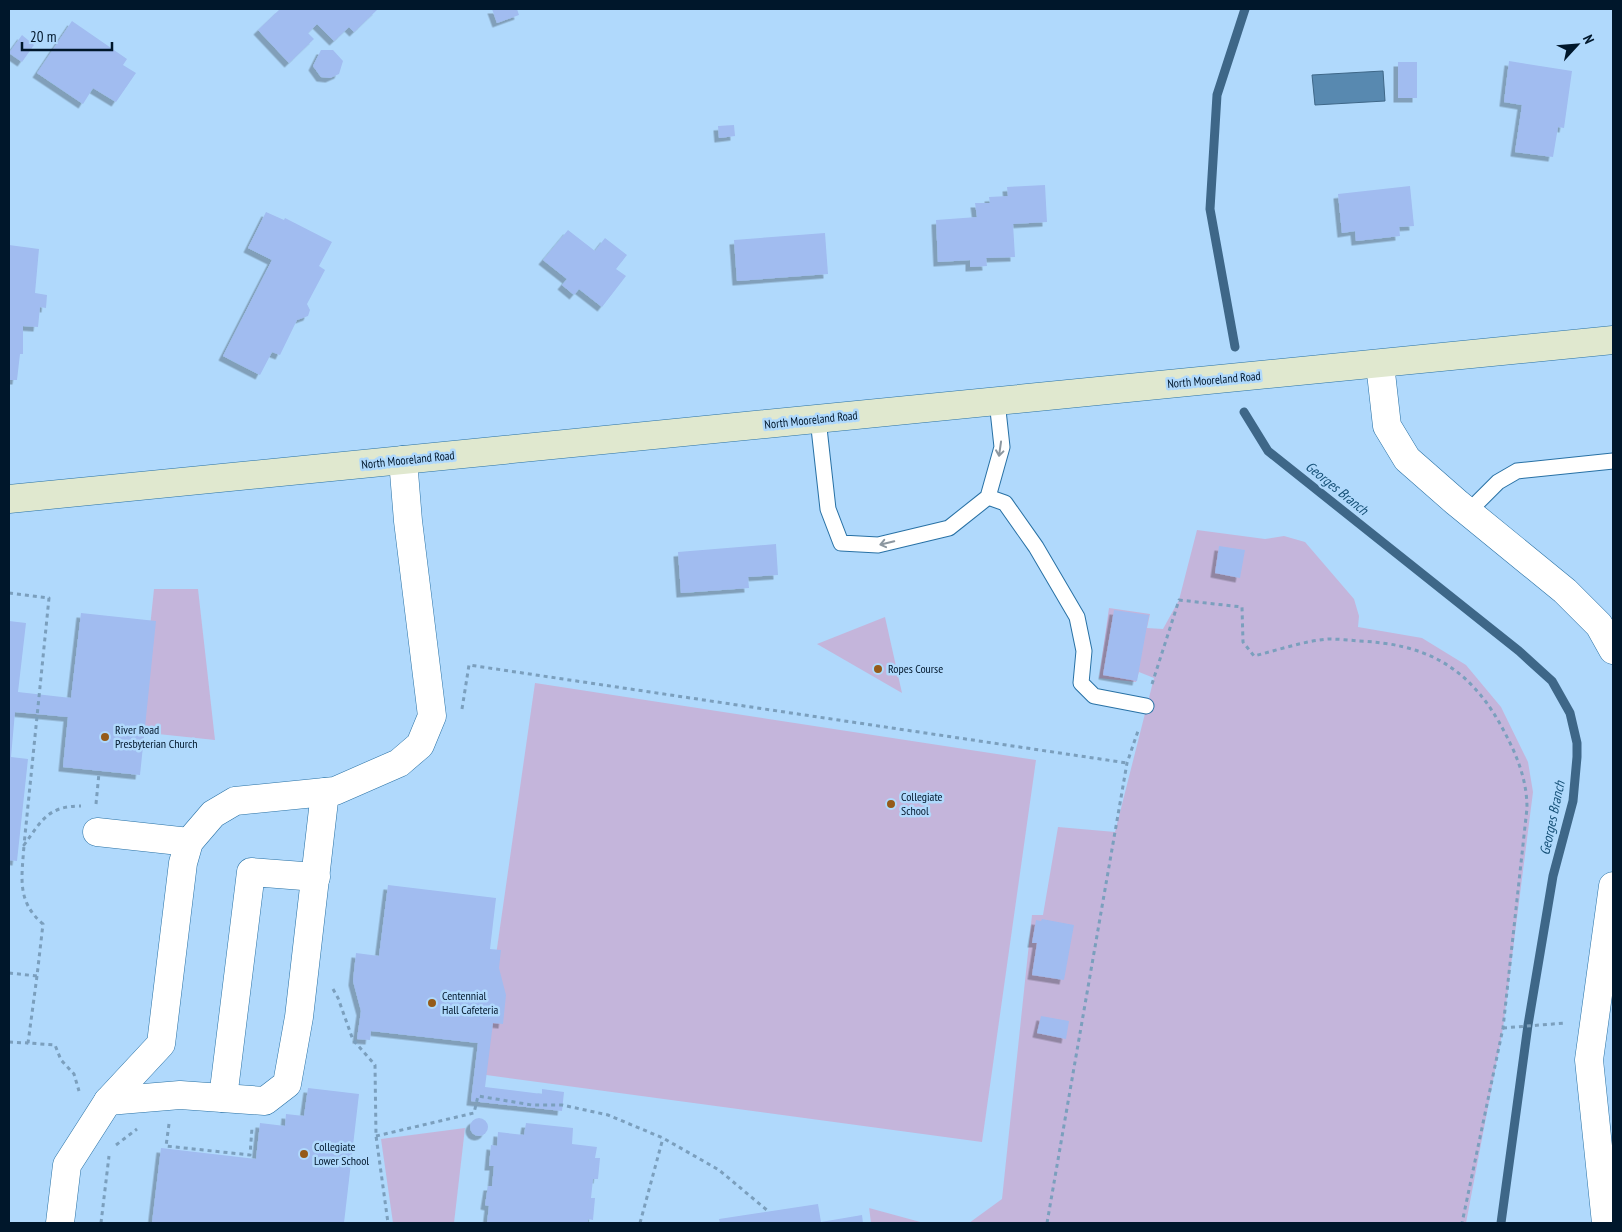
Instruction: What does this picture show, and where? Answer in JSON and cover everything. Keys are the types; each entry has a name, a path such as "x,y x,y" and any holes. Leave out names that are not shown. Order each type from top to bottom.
{"street":[{"name":"North Mooreland Road","path":"9,499 1613,340"},
{"path":"1380,364 1387,426 1391,436 1407,459 1468,512 1566,591 1599,625 1613,650"},
{"path":"60,1223 67,1165 108,1101 161,1044 183,863 189,842 213,814 235,801 335,791 399,763 420,745 432,716 408,521 403,460"},
{"path":"108,1101 180,1095 265,1101 287,1084 300,1017 325,792"},
{"path":"97,832 189,842"},
{"path":"223,1098 251,872 316,877"},
{"path":"1606,1223 1589,1060 1613,886"}],"lane":[{"path":"818,419 828,509 842,543 878,545 949,528 988,497 1002,447 997,401"},
{"path":"1468,512 1498,482 1517,471 1613,461"},
{"path":"988,497 1005,503 1036,547 1076,617 1084,651 1081,682 1094,696 1146,706"}],"path":[{"path":"9,593 50,598 24,845 21,891 35,917 43,924 28,1043"},
{"path":"1047,1223 1127,763 1179,600 1242,607 1243,642 1254,656 1328,640 1377,642 1420,650 1452,666 1488,704 1513,747 1527,788 1527,808 1505,1028 1462,1223"},
{"path":"459,716 469,665 1127,763"},
{"path":"24,845 45,815 63,806 95,806 99,774"},
{"path":"9,973 37,976"},
{"path":"328,994 330,984 338,998 353,1040 375,1065 376,1136 388,1223"},
{"path":"1505,1028 1564,1022"},
{"path":"9,1042 55,1045 61,1060 74,1074 80,1094"},
{"path":"376,1136 474,1113 478,1096 532,1105 562,1105 608,1115 663,1138 719,1170 768,1211"},
{"path":"169,1122 166,1146 250,1155 253,1119"},
{"path":"114,1148 142,1125"},
{"path":"640,1223 663,1138"},
{"path":"101,1223 110,1151"}],"shaded area":[{"path":"1197,530 1265,539 1284,536 1305,542 1354,599 1359,616 1358,627 1422,638 1466,665 1501,707 1528,762 1533,792 1503,1028 1466,1223 969,1223 1002,1199 1032,915 1043,915 1058,827 1115,832 1154,678 1139,672 1136,682 1099,678 1109,608 1150,614 1147,628 1163,629 1179,600"},
{"path":"154,589 198,589 215,740 139,732"},
{"name":"Ropes Course","path":"885,617 902,693 817,644"},
{"path":"535,683 1036,760 982,1142 479,1074"},
{"path":"465,1128 454,1223 393,1223 381,1139"},
{"path":"869,1208 924,1223 871,1223"}],"water":[{"path":"1383,71 1385,101 1315,105 1312,75"}],"building":[{"path":"280,9 377,10 354,32 349,27 334,41 317,24 308,33 314,39 289,63 258,30"},
{"path":"492,9 517,9 519,15 497,23"},
{"path":"72,21 127,59 123,65 136,73 116,102 93,88 83,104 37,73"},
{"path":"22,35 34,45 22,62 9,53"},
{"path":"321,50 333,50 343,61 339,74 330,78 321,77 313,66"},
{"path":"1509,61 1572,71 1564,128 1558,127 1553,157 1515,152 1522,105 1504,102"},
{"path":"1398,62 1417,62 1417,98 1398,98"},
{"path":"734,125 735,136 719,138 718,126"},
{"path":"1045,185 1047,222 1013,224 1015,257 986,258 987,266 970,267 970,260 938,262 936,220 977,217 975,203 990,203 989,197 1008,196 1007,187"},
{"path":"1410,186 1414,226 1399,227 1400,236 1356,241 1355,231 1342,233 1338,194"},
{"path":"266,212 284,220 285,218 332,242 319,266 325,270 307,304 310,310 308,316 297,320 280,355 272,352 260,375 223,356 272,260 248,248"},
{"path":"568,230 595,251 605,238 627,255 616,269 626,276 602,307 579,289 574,295 562,285 567,279 543,260"},
{"path":"825,233 828,274 737,281 734,240"},
{"path":"9,245 39,249 35,293 47,295 46,308 40,307 38,327 23,326 23,354 20,354 17,380 9,380"},
{"path":"776,544 778,575 748,577 749,588 681,593 678,552"},
{"path":"1219,546 1245,550 1240,578 1215,573"},
{"path":"1114,610 1149,615 1137,681 1103,675"},
{"name":"River Road Presbyterian Church","path":"81,613 156,621 140,775 63,767 68,717 15,712 11,757 28,759 17,861 9,860 9,621 26,623 18,692 71,698"},
{"name":"Centennial Hall Cafeteria","path":"388,885 496,898 490,949 501,950 499,968 506,995 503,1024 493,1023 485,1087 542,1094 542,1089 564,1092 562,1111 471,1101 478,1043 371,1031 370,1040 357,1039 361,1011 353,981 356,953 379,956"},
{"path":"1042,919 1074,925 1064,980 1032,975 1037,943 1032,943 1036,920 1041,921"},
{"path":"1041,1016 1069,1021 1066,1039 1037,1033"},
{"name":"Collegiate Lower School","path":"308,1088 359,1094 344,1223 152,1223 161,1148 256,1159 260,1123 285,1126 286,1114 304,1116"},
{"path":"479,1118 485,1121 488,1127 485,1133 479,1136 473,1133 470,1127 473,1121"},
{"path":"526,1123 573,1128 572,1144 597,1147 595,1158 600,1158 598,1179 593,1179 591,1198 595,1198 593,1220 588,1219 588,1223 487,1223 489,1206 485,1205 488,1186 492,1186 494,1166 489,1166 491,1145 497,1146 498,1132 524,1135"},
{"path":"818,1204 821,1222 862,1215 863,1223 720,1223 719,1219"}],"waterway":[{"name":"Georges Branch","path":"1235,347 1210,209 1217,95 1245,9"},
{"name":"Georges Branch","path":"1244,412 1268,451 1519,651 1552,681 1570,713 1577,743 1573,801 1553,876 1528,1025 1501,1223"}],"place":[{"name":"Ropes Course","path":"878,669"},
{"name":"River Road Presbyterian Church","path":"105,737"},
{"name":"Collegiate School","path":"891,804"},
{"name":"Centennial Hall Cafeteria","path":"432,1003"},
{"name":"Collegiate Lower School","path":"304,1154"}]}
